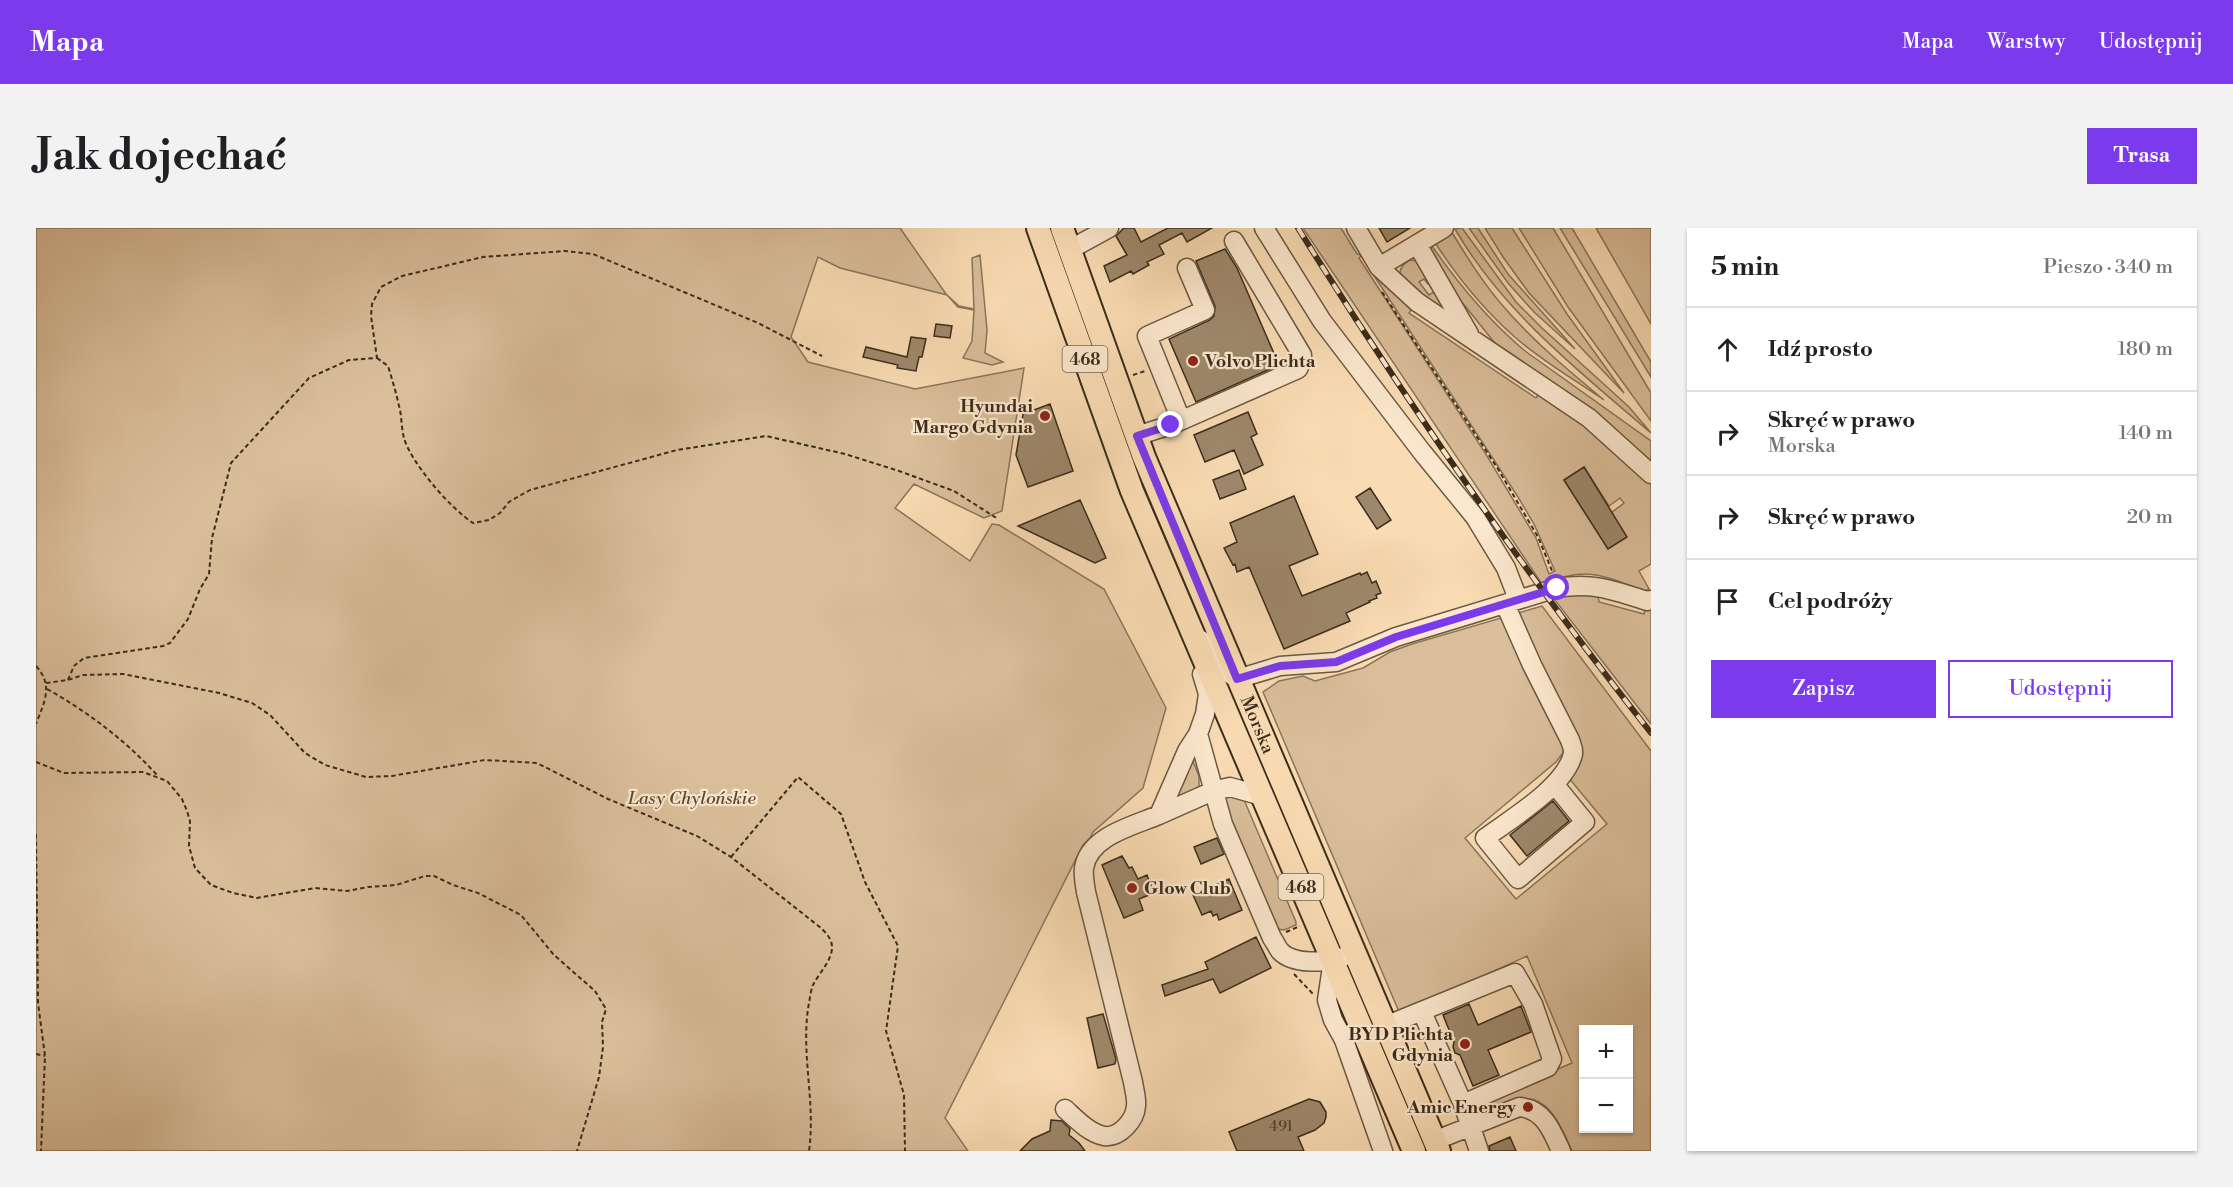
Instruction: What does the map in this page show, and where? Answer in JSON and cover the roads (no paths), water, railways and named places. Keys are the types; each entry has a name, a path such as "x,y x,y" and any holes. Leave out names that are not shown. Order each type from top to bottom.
{"main road":[{"name":"Morska","path":"1038,228 1137,436 1274,765 1414,1151"},
{"name":"Morska","path":"1062,228 1069,250 1079,310 1132,491 1187,624 1214,711 1262,796 1343,957 1385,1026 1437,1146"}],"lane":[{"path":"1069,250 1109,228"},
{"path":"1264,228 1322,321 1475,517 1506,568 1511,602 1532,665 1573,752 1564,773 1555,785 1485,838 1518,879 1585,822 1555,785"},
{"path":"1356,228 1379,267 1417,302 1589,418 1651,474"},
{"path":"1379,267 1444,228"},
{"path":"1137,436 1181,420 1298,369 1302,355 1234,240"},
{"path":"1417,244 1471,338"},
{"path":"1181,420 1147,336 1205,310 1187,268"},
{"path":"1187,624 1224,669 1237,679 1280,666 1336,662 1396,637 1578,584 1595,585 1647,601 1651,600"},
{"path":"1159,815 1187,751 1214,711 1242,715 1274,765"},
{"path":"1198,734 1223,824 1272,938 1287,956 1317,961 1343,957 1327,1000 1344,1040 1383,1151"},
{"path":"1065,1109 1078,1122 1104,1136 1116,1134 1130,1123 1137,1106 1086,892 1084,869 1088,857 1101,841 1213,791 1230,787 1262,796"},
{"path":"1385,1026 1515,973 1533,1004 1552,1059 1548,1067 1462,1104"},
{"path":"1422,1012 1462,1104 1479,1151"},
{"path":"1437,1146 1506,1111 1525,1107 1537,1113 1548,1123 1561,1151"}],"railway":[{"path":"1298,228 1381,358 1512,549 1651,733"}],"place":[{"name":"Volvo Plichta","path":"1193,361"},
{"name":"Hyundai Margo Gdynia","path":"1045,416"},
{"name":"Glow Club","path":"1132,888"},
{"name":"BYD Plichta Gdynia","path":"1465,1044"},
{"name":"Amic Energy","path":"1528,1107"}],"park label":[{"name":"Lasy Chylońskie","path":"692,798"}]}
